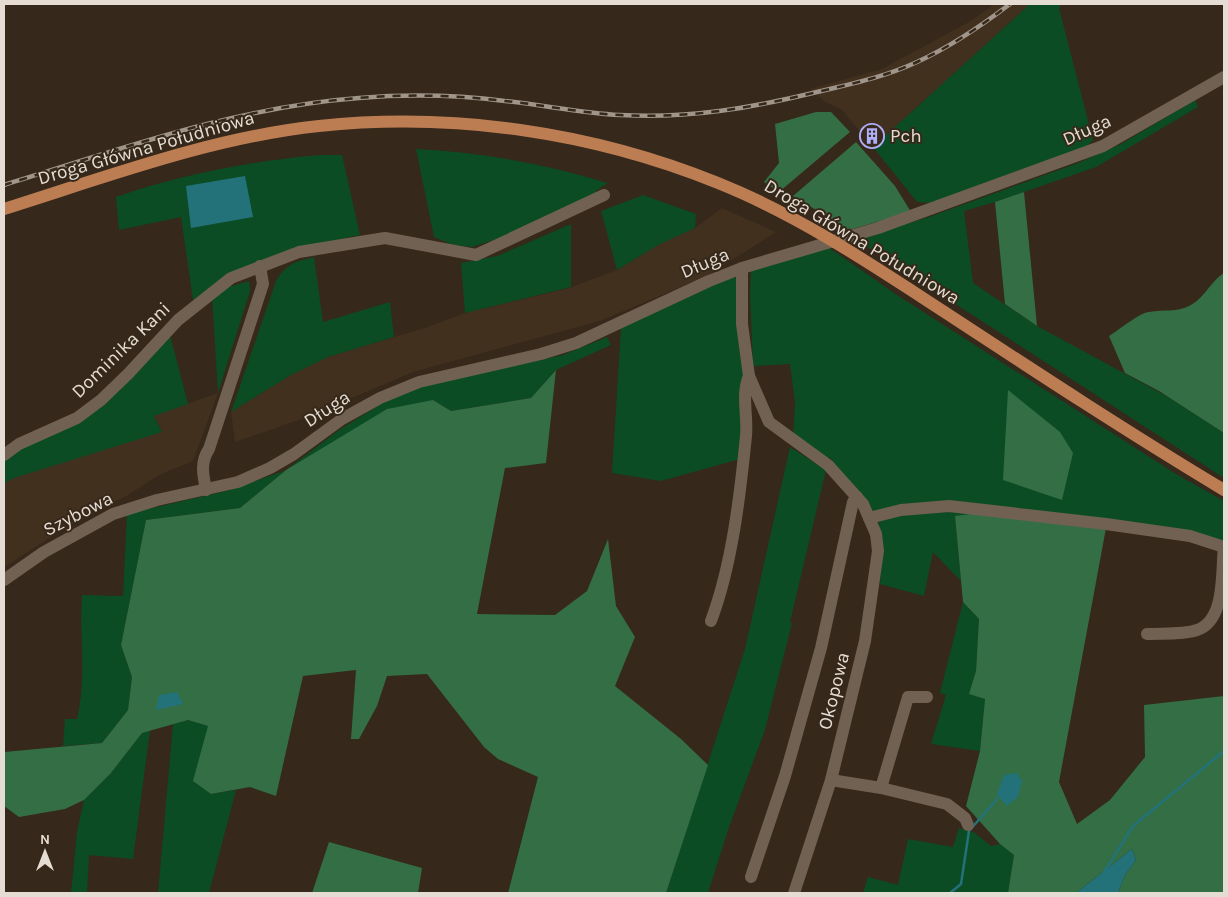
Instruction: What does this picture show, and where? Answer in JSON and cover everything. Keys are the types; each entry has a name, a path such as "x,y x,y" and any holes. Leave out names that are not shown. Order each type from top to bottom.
{"main road":[{"name":"Droga Główna Południowa","path":"4,208 156,161 255,136 318,126 393,122 490,126 574,139 667,164 750,197 848,251 1224,490"}],"street":[{"name":"Długa","path":"206,490 238,482 270,468 294,454 342,419 380,398 419,382 541,354 576,343 709,281 742,268 886,226 1103,146 1224,77"},
{"name":"Dominika Kani","path":"4,455 19,444 77,418 101,400 178,320 231,278 299,252 385,238 476,255 604,195"},
{"path":"206,490 203,457 209,449 263,284 260,266"},
{"name":"Okopowa","path":"742,268 742,324 749,376 768,422 828,465 857,498 876,534 877,572 865,641 831,780 794,893"},
{"name":"Okopowa","path":"711,621 734,530 746,434 745,386 749,376"},
{"name":"Szybowa","path":"4,580 44,552 113,514 157,500 206,490"},
{"name":"Okopowa","path":"751,877 798,729 821,648 853,502 857,498"},
{"path":"869,518 901,510 949,506 1106,524 1190,536 1224,547 1217,609 1207,625 1196,630 1147,634"},
{"path":"881,788 908,697 927,697"},
{"path":"831,780 881,788 947,804 964,818 968,825"}],"shaded area":[{"path":"995,4 1030,4 873,147 841,109 825,102 810,89 882,69 969,22"},
{"path":"722,208 776,232 707,276 600,321 413,372 307,417 235,442 231,412 291,375 328,357 428,327 465,313 569,288 617,270 658,245 695,228"},
{"path":"218,393 193,461 159,475 128,495 68,526 4,567 4,483 14,478 162,431 154,416"}],"green space":[{"path":"1030,4 1061,4 1059,8 1093,140 1087,147 931,203 917,202 873,147"},
{"path":"1195,100 1198,107 1096,167 964,211 973,283 1037,326 1168,397 1224,433 1224,478 855,239 929,217 1078,163 1121,144"},
{"path":"816,112 831,112 850,132 779,192 764,182 779,163 775,124"},
{"path":"856,142 895,186 911,212 849,230 793,196"},
{"path":"416,149 465,153 513,160 561,170 608,183 596,191 595,198 523,231 472,247 453,245 434,237"},
{"path":"320,155 342,155 360,235 316,245 273,258 231,276 193,300 181,217 119,230 116,197 191,175 242,165"},
{"path":"1024,192 1037,326 1005,304 995,202"},
{"path":"643,195 696,214 695,228 658,245 617,270 601,211"},
{"path":"571,224 571,287 465,313 461,263 497,256"},
{"path":"828,247 897,295 1176,474 1224,501 1224,542 951,501 873,512 829,457 828,460 793,438 795,402 790,364 753,366 751,270"},
{"path":"314,257 323,322 390,302 394,337 328,357 291,375 231,412 276,281 284,270 292,264"},
{"path":"1224,273 1224,433 1159,391 1125,373 1109,336 1145,313 1181,309 1191,305"},
{"path":"734,276 738,281 746,374 740,459 661,481 612,473 621,328"},
{"path":"249,281 250,291 218,393 212,296 222,289"},
{"path":"170,335 188,404 154,416 162,432 14,478 4,483 4,457 93,412"},
{"path":"607,337 611,345 556,370 531,398 451,411 433,400 286,470 339,430 381,404 421,386 563,355"},
{"path":"556,370 546,463 505,468 477,614 555,615 587,591 608,539 616,606 635,637 615,686 681,739 708,765 666,893 508,893 538,777 498,759 484,747 427,674 387,676 377,706 359,739 351,739 356,670 303,676 276,796 250,787 211,794 193,781 208,726 188,720 142,733 111,773 84,800 65,809 19,817 4,806 4,752 102,743 128,710 132,677 121,645 146,520 240,508 286,470 387,409 433,400 451,411 531,398"},
{"path":"1008,390 1060,432 1073,453 1062,500 1003,480"},
{"path":"790,447 826,470 790,622 792,623 765,730 729,827 708,893 666,893 745,649"},
{"path":"286,470 240,508 146,520 121,645 132,677 128,710 102,743 63,746 65,719 77,719 80,704 82,688 82,595 123,596 127,514 230,490"},
{"path":"947,512 979,513 955,517 961,581 933,552 924,596 880,584 883,543 878,521 900,515"},
{"path":"979,513 1106,528 1059,782 1077,824 1110,800 1145,757 1144,705 1224,696 1224,893 1118,893 1125,875 1136,860 1132,849 1076,893 1008,893 1014,855 1000,844 966,806 980,751 985,699 969,694 976,671 979,619 963,602 955,516"},
{"path":"963,602 979,619 976,671 970,694 985,699 980,751 931,744 946,695 940,693"},
{"path":"188,720 208,726 211,794 236,790 209,893 158,893 173,724"},
{"path":"150,730 133,859 89,855 87,893 71,893 77,832 84,800 111,773 142,733"},
{"path":"959,828 975,833 991,846 1000,844 1014,855 1008,893 863,893 868,877 898,885 908,839 953,847"},
{"path":"329,842 422,868 418,893 312,893"}],"water":[{"path":"245,176 253,217 191,228 186,186"},
{"path":"177,692 183,704 156,710 159,695"},
{"path":"1017,773 1022,781 1018,797 1007,806 997,794 1004,775"},
{"path":"1132,849 1136,860 1125,875 1118,893 1076,893"}],"waterway":[{"path":"1101,877 1133,826 1224,751"},
{"path":"950,893 961,884 969,831 998,798"}],"railway":[{"path":"4,185 135,144 223,120 268,110 359,98 469,97 591,113 645,116 695,114 744,107 855,83 905,67 953,43 1010,4"}],"place":[{"name":"Pch","path":"872,136"}]}
